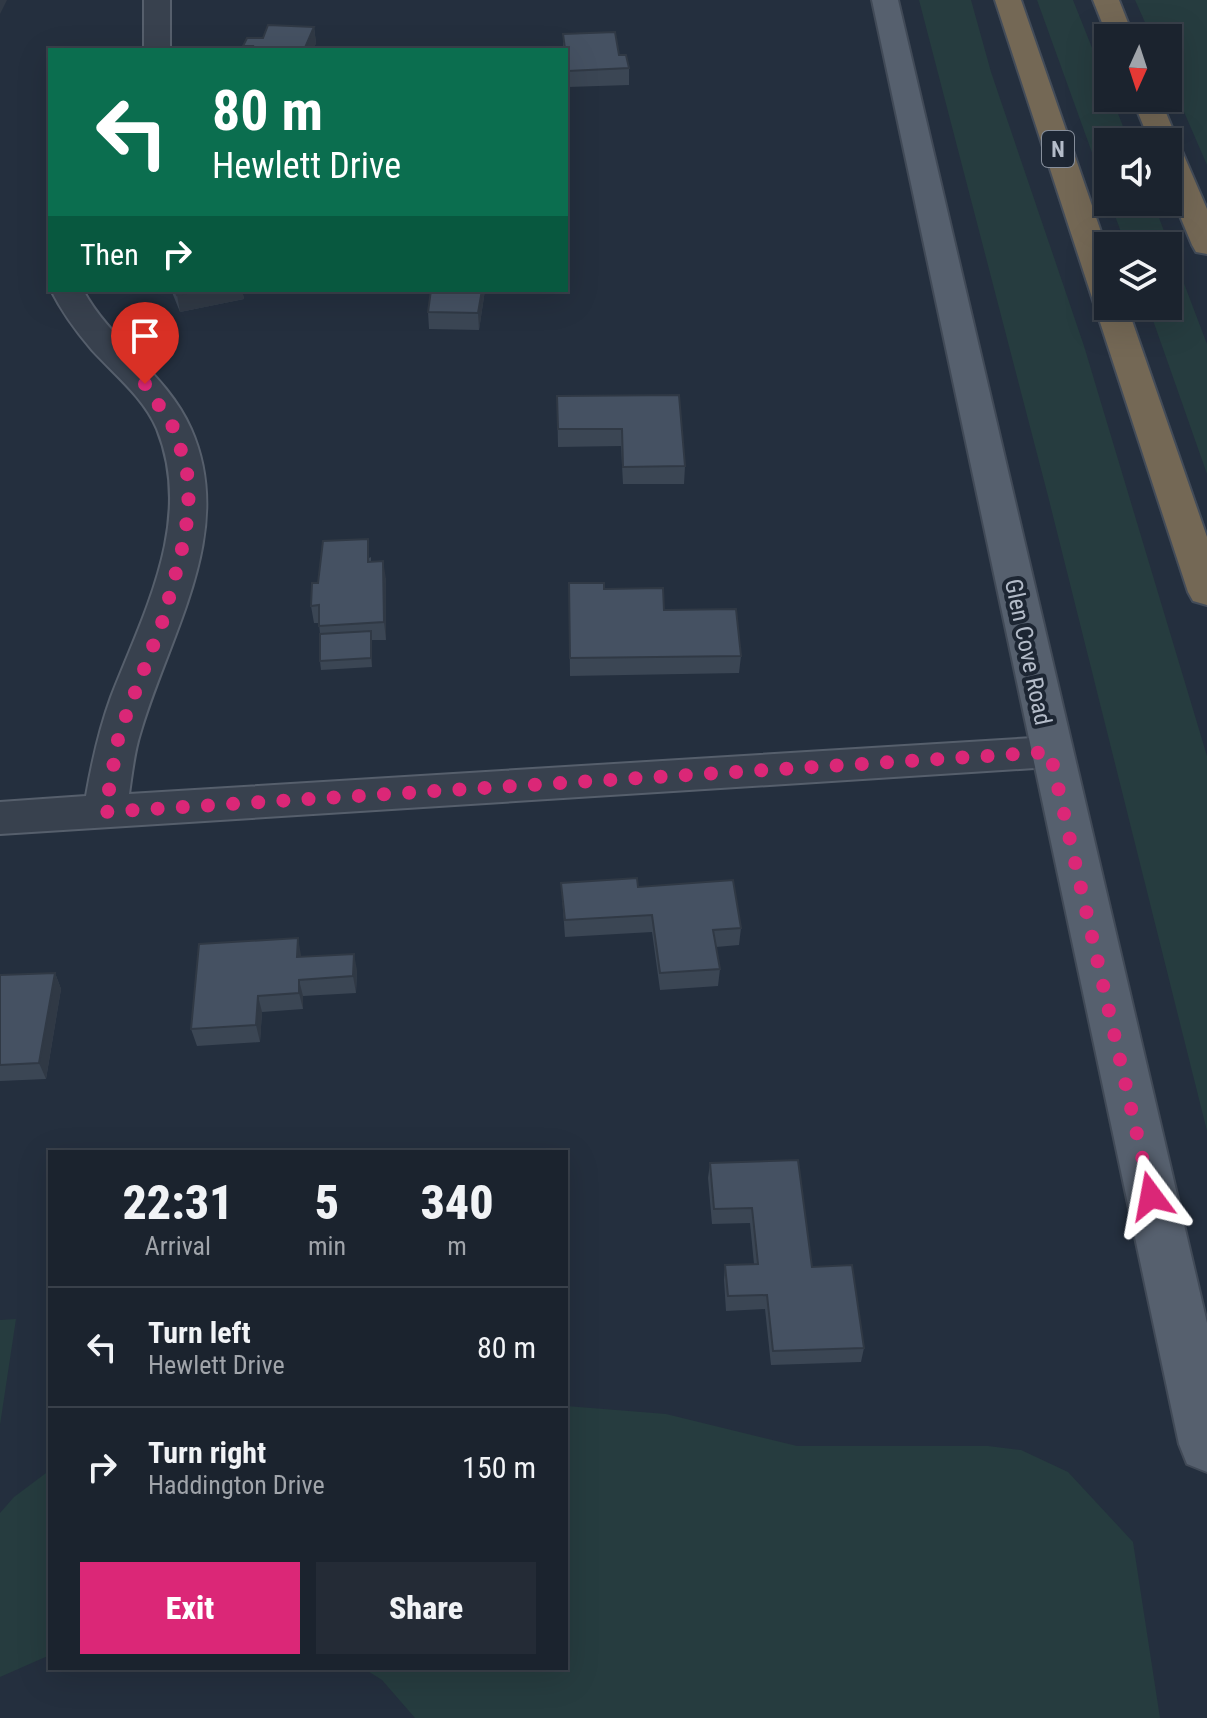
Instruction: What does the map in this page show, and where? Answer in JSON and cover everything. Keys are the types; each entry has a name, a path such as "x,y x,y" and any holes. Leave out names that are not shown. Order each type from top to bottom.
{"highway":[{"name":"N","path":"1008,0 1094,256"},
{"path":"1106,0 1115,24"},
{"path":"1182,185 1207,245"},
{"path":"1116,320 1207,592"}],"main road":[{"name":"Glen Cove Road","path":"885,0 1050,752 1207,1444"}],"street":[{"path":"157,0 157,48"},
{"path":"68,292 77,312 111,352 137,374 160,404 175,430 187,471 189,510 180,561 163,620 119,734 105,812"},
{"path":"0,818 1050,752"}],"green space":[{"path":"919,0 971,0 991,72 1084,346 1207,756 1207,1131 1048,496"},
{"path":"1037,0 1073,0 1094,53 1094,112 1117,112 1124,128 1094,128 1094,158"},
{"path":"1135,0 1207,0 1207,165 1182,107 1182,24 1146,24"},
{"path":"1115,216 1158,216 1164,232 1121,232"},
{"path":"1182,278 1207,344 1207,474 1153,320 1182,320"},
{"path":"16,1319 0,1425 0,1320"},
{"path":"568,1406 666,1414 797,1446 988,1446 1021,1450 1068,1472 1133,1542 1160,1718 415,1718 382,1680 366,1670 568,1670"},
{"path":"48,1472 48,1656 0,1677 0,1513 14,1497"}],"building":[{"path":"268,25 314,27 305,48 243,46 247,38 263,38"},
{"path":"615,32 619,55 626,55 629,68 568,71 568,48 565,48 563,34"},
{"path":"431,292 482,292 478,313 428,312"},
{"path":"679,395 685,466 623,467 622,429 558,429 557,396"},
{"path":"368,539 368,562 383,561 384,622 319,626 319,605 311,606 312,583 318,583 323,541"},
{"path":"569,583 604,583 604,589 663,588 664,610 736,609 741,656 570,658"},
{"path":"371,631 371,658 320,661 320,634"},
{"path":"637,878 638,887 733,880 741,928 713,930 720,969 660,973 652,915 565,920 561,883"},
{"path":"298,938 297,957 354,954 353,976 299,980 299,993 258,996 256,1025 191,1029 199,944"},
{"path":"55,973 39,1063 0,1065 0,975"},
{"path":"798,1160 812,1267 852,1265 864,1348 773,1351 767,1295 728,1296 725,1265 758,1264 752,1208 714,1209 710,1163"}],"route":[{"path":"145,384 175,430 187,471 189,510 163,620 119,734 105,812 1050,752 1151,1196"}]}
